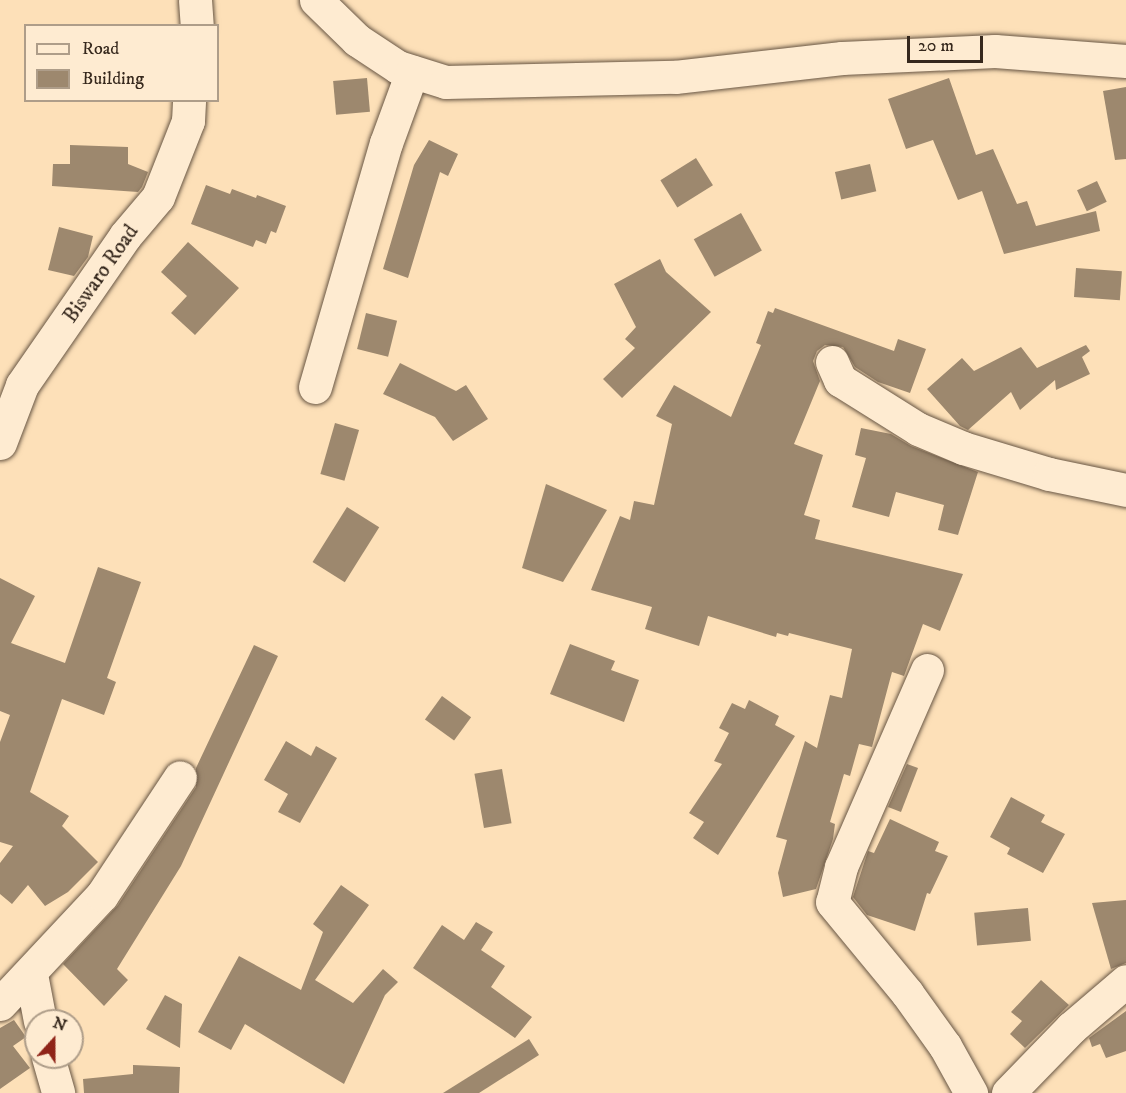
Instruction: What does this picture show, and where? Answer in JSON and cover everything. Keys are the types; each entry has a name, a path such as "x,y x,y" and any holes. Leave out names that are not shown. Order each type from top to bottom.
{"street":[{"path":"195,0 197,24"},
{"path":"316,0 357,40 412,72 446,82 675,76 842,58 995,51 1126,61"},
{"path":"315,387 386,142 412,72"},
{"name":"Biswaro Road","path":"0,443 22,385 125,236 158,197 188,121 189,102"},
{"path":"832,362 840,380 927,433 963,448 1049,474 1126,490"},
{"path":"927,670 841,867 832,902 907,993 945,1046 971,1093"},
{"path":"0,1004 31,974 102,895 180,777"},
{"path":"31,974 38,1009"},
{"path":"1008,1093 1071,1028 1126,981"},
{"path":"51,1069 58,1093"}],"building":[{"path":"367,78 370,112 336,115 333,81"},
{"path":"949,78 976,155 993,149 1017,204 1027,201 1036,226 1096,211 1100,231 1004,254 982,191 958,200 933,140 906,149 888,99"},
{"path":"1126,87 1126,159 1115,160 1103,91"},
{"path":"429,140 458,154 448,176 440,172 408,278 383,269 414,165"},
{"path":"70,145 128,147 128,164 148,172 142,187 138,192 52,186 53,164 70,164"},
{"path":"696,158 713,185 677,207 660,180"},
{"path":"870,164 876,191 841,199 835,172"},
{"path":"1097,181 1107,202 1087,211 1077,190"},
{"path":"206,185 230,194 232,189 256,198 257,195 286,206 276,233 271,231 266,244 256,240 253,247 191,224"},
{"path":"741,213 762,251 715,277 694,239"},
{"path":"59,227 93,236 88,257 74,276 48,270"},
{"path":"188,242 239,288 195,335 171,313 187,296 161,272"},
{"path":"660,259 666,272 711,312 622,398 603,379 635,348 625,339 636,327 614,284"},
{"path":"1076,268 1122,271 1120,300 1074,297"},
{"path":"775,308 894,351 898,339 926,349 910,393 878,382 855,367 843,347 825,345 817,351 813,361 820,381 794,444 823,455 804,515 820,520 815,539 963,574 940,631 923,624 904,676 892,672 872,747 859,744 850,776 844,774 830,822 835,824 833,839 816,889 783,897 778,873 787,840 776,837 805,741 817,748 830,695 842,698 852,649 789,633 788,636 777,633 776,637 708,616 699,646 645,629 652,607 591,590 620,516 630,520 634,501 654,505 672,424 656,416 674,385 731,417 761,345 756,343 768,311 773,313"},
{"path":"366,313 397,321 388,357 357,349"},
{"path":"1086,345 1090,351 1082,357 1090,374 1056,390 1055,380 1020,410 1011,392 968,430 960,426 927,389 962,358 974,371 1021,347 1037,368"},
{"path":"400,363 456,391 466,385 488,419 453,441 435,417 383,394"},
{"path":"335,423 359,430 344,481 320,474"},
{"path":"861,428 891,434 911,446 978,472 958,535 938,530 944,505 896,492 889,517 852,507 866,458 855,455"},
{"path":"546,484 607,510 563,582 522,568"},
{"path":"347,507 379,527 345,582 313,562"},
{"path":"98,567 141,582 107,678 116,682 104,715 62,699 30,792 69,816 62,826 98,862 68,892 45,906 28,885 12,904 0,894 0,863 13,846 0,842 0,742 10,715 0,711 0,578 35,596 11,643 65,663"},
{"path":"570,644 615,661 611,670 639,680 624,722 550,694"},
{"path":"254,645 278,656 181,866 117,969 128,980 104,1006 63,964 118,905 196,787 196,768"},
{"path":"442,696 471,717 454,741 425,719"},
{"path":"749,700 779,716 775,725 795,736 718,855 693,838 704,822 689,813 722,764 714,761 729,733 719,728 732,703 745,709"},
{"path":"286,741 311,756 316,746 337,758 300,823 278,812 288,794 264,780"},
{"path":"907,764 918,768 901,812 888,807"},
{"path":"502,769 512,823 484,828 474,774"},
{"path":"1011,797 1045,815 1041,822 1065,834 1043,873 1007,854 1010,848 990,837"},
{"path":"890,819 939,842 935,851 948,856 930,894 927,893 915,931 867,915 853,897 868,851 874,853"},
{"path":"341,885 369,905 315,980 353,1003 383,969 398,982 385,995 344,1084 245,1024 231,1050 198,1032 239,956 301,990 323,932 313,924"},
{"path":"1126,900 1126,963 1111,969 1092,903"},
{"path":"1028,908 1031,941 977,946 974,913"},
{"path":"476,922 493,932 481,950 505,966 491,987 532,1017 515,1038 413,968 442,925 464,940"},
{"path":"1041,980 1069,1005 1025,1048 1010,1034 1022,1021 1011,1012"},
{"path":"165,995 182,1004 180,1048 146,1029"},
{"path":"1126,1011 1126,1051 1106,1058 1100,1044 1092,1047 1089,1038"},
{"path":"14,1020 24,1034 24,1038 13,1046 24,1060 24,1069 29,1069 0,1089 0,1028"},
{"path":"529,1039 539,1055 479,1093 443,1093"},
{"path":"133,1065 180,1067 179,1093 84,1093 83,1079 133,1074"}]}
